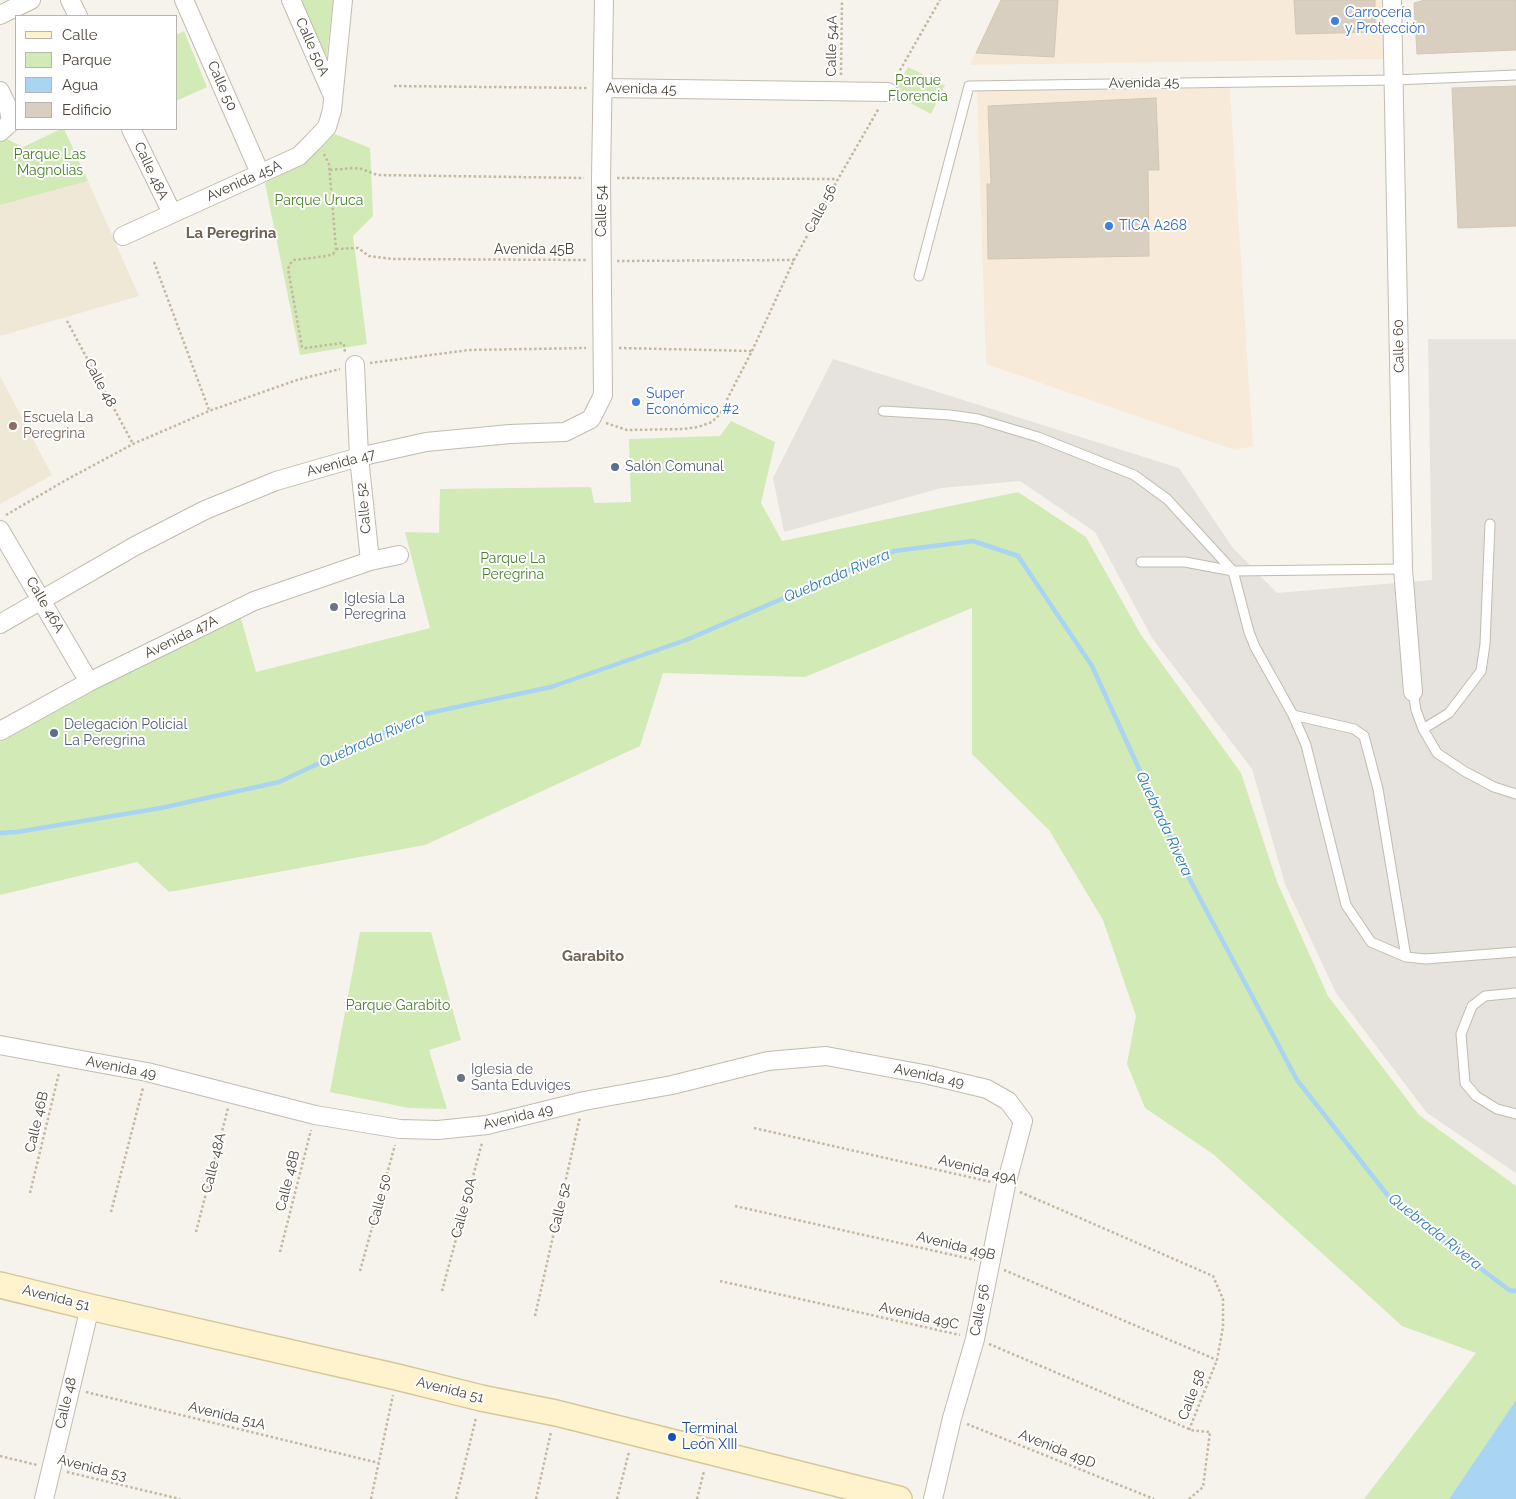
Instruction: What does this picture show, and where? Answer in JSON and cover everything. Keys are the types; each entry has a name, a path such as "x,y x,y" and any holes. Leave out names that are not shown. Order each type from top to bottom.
{"street":[{"path":"0,15 31,0"},
{"path":"70,0 78,15"},
{"name":"Calle 50","path":"184,0 260,173"},
{"name":"Calle 50A","path":"291,0 332,95"},
{"path":"332,95 344,0"},
{"name":"Calle 54","path":"591,419 603,395 602,88 604,0"},
{"name":"Calle 60","path":"1392,0 1403,569 1413,692"},
{"name":"Avenida 45","path":"602,88 888,92"},
{"path":"0,91 9,110 11,122 0,132"},
{"name":"Avenida 45A","path":"123,236 299,156 327,127 332,110 332,95"},
{"name":"Calle 48A","path":"131,130 172,213"},
{"name":"Calle 52","path":"351,363 370,561"},
{"name":"Avenida 47","path":"0,624 136,546 205,510 276,481 359,457 426,442 510,434 565,432 591,419"},
{"name":"Calle 46A","path":"0,530 89,682"},
{"path":"370,561 399,555"},
{"name":"Avenida 47A","path":"0,731 89,682 254,601 370,561"},
{"name":"Avenida 49","path":"0,1045 147,1072 315,1115 400,1129 438,1130 487,1125 584,1101 672,1085 768,1061 826,1056 987,1088 1008,1101 1023,1121"},
{"name":"Calle 56","path":"933,1499 952,1418 975,1338 1006,1186 1023,1121"},
{"name":"Avenida 51","path":"0,1285 481,1398 556,1413 899,1499"},
{"name":"Calle 48","path":"44,1499 90,1307"}],"lane":[{"name":"Avenida 45","path":"919,276 969,86 1394,80 1516,75"},
{"path":"883,411 950,415 978,419 1038,437 1134,475 1167,499 1233,571 1249,632 1255,647 1293,715 1306,745 1346,905 1371,942 1406,957 1426,959 1516,952"},
{"path":"1423,729 1449,713 1481,671 1485,644 1490,524"},
{"path":"1141,562 1186,562 1233,571 1403,569"},
{"path":"1413,692 1416,710 1423,729 1437,753 1464,771 1494,787 1516,794"},
{"path":"1293,715 1354,729 1364,736 1378,789 1406,957"},
{"path":"1516,993 1485,996 1472,1006 1461,1034 1464,1083 1476,1096 1497,1109 1516,1114"}],"path":[{"name":"Calle 54A","path":"841,92 842,0"},
{"name":"Calle 56","path":"591,419 627,430 683,429 698,427 712,422 719,416 794,260 940,0"},
{"name":"Avenida 45","path":"394,86 602,88"},
{"path":"313,142 324,154 329,164 336,249 333,254 327,256 294,260 288,269 301,345 305,348 342,343 351,363"},
{"name":"Avenida 45B","path":"336,249 358,248 369,256 392,260 794,260"},
{"path":"154,262 209,410"},
{"name":"Calle 48","path":"67,321 134,444"},
{"name":"Calle 46B","path":"30,1193 63,1056"},
{"path":"111,1212 147,1072"},
{"name":"Calle 48A","path":"196,1232 231,1093"},
{"name":"Calle 52","path":"535,1316 584,1101"},
{"name":"Calle 48B","path":"280,1252 315,1115"},
{"name":"Calle 50A","path":"442,1291 487,1125"},
{"name":"Avenida 49A","path":"754,1128 1006,1186 1213,1276"},
{"name":"Calle 50","path":"360,1271 400,1129"},
{"name":"Avenida 49B","path":"735,1206 989,1263 1217,1360"},
{"name":"Calle 58","path":"1189,1499 1203,1488 1210,1432 1189,1430 1217,1360 1223,1327 1223,1299 1213,1276"},
{"name":"Avenida 49C","path":"720,1281 975,1338 1189,1430"},
{"path":"371,1499 398,1377"},
{"name":"Avenida 51A","path":"70,1388 379,1463"},
{"path":"456,1499 481,1398"},
{"path":"536,1499 556,1413"},
{"name":"Avenida 49D","path":"952,1418 1154,1499"},
{"path":"617,1499 634,1433"},
{"path":"697,1499 709,1452"},
{"name":"Avenida 53","path":"0,1456 180,1499"}],"shaded area":[{"path":"1001,0 1383,0 1384,59 970,65"},
{"path":"1229,76 1253,446 1235,450 986,364 977,89"},
{"path":"88,181 139,296 0,336 0,205"},
{"path":"1428,339 1516,339 1516,1173 1427,1113 1336,993 1285,884 1252,769 1152,638 1095,532 1020,481 941,488 784,532 773,478 833,359 1179,468 1233,548 1277,593 1432,580"},
{"name":"Escuela La Peregrina","path":"0,376 52,475 0,504"}],"green space":[{"path":"296,0 333,0 327,56 316,45"},
{"path":"184,31 207,87 178,100 178,34"},
{"name":"Parque Florencia","path":"908,67 945,85 931,114 893,94"},
{"name":"Parque Las Magnolias","path":"59,130 64,130 88,181 0,205 0,140 5,138 23,147"},
{"name":"Parque Uruca","path":"327,131 370,148 373,216 353,236 367,344 300,355 265,183"},
{"name":"Parque La Peregrina","path":"731,421 775,442 761,503 782,541 1018,492 1086,537 1141,635 1241,773 1277,882 1328,996 1419,1115 1516,1186 1516,1400 1449,1499 1364,1499 1476,1353 1402,1326 1213,1154 1145,1108 1127,1064 1136,1016 1103,920 1049,830 972,754 972,608 805,677 663,673 640,746 425,845 169,892 137,862 0,895 0,742 80,695 240,615 256,672 430,628 405,532 439,533 440,489 591,487 594,503 631,502 629,439 720,436"},
{"name":"Parque Garabito","path":"360,932 431,932 461,1040 429,1050 447,1109 409,1108 330,1092"}],"water":[{"path":"1516,1400 1516,1499 1449,1499"}],"building":[{"path":"1001,0 1058,0 1054,57 976,53"},
{"name":"Carrocería y Protección","path":"1294,0 1375,0 1375,32 1296,34"},
{"path":"1425,0 1516,0 1516,50 1417,54 1414,3"},
{"path":"1516,86 1516,226 1458,228 1452,88"},
{"path":"1156,98 1159,170 1148,170 1149,256 988,259 987,184 991,184 988,106"}],"waterway":[{"name":"Quebrada Rivera","path":"0,833 17,832 161,808 279,782 424,714 551,687 686,640 894,551 973,541 1018,556 1092,666 1189,878 1297,1080 1393,1202 1509,1290 1516,1291"}],"place":[{"name":"Carrocería y Protección","path":"1335,21"},
{"name":"TICA A268","path":"1109,226"},
{"name":"Super Económico #2","path":"636,402"},
{"name":"Escuela La Peregrina","path":"13,426"},
{"name":"Salón Comunal","path":"615,467"},
{"name":"Iglesia La Peregrina","path":"334,607"},
{"name":"Delegación Policial La Peregrina","path":"54,733"},
{"name":"Iglesia de Santa Eduviges","path":"461,1078"},
{"name":"Terminal León XIII","path":"672,1437"}],"district":[{"name":"La Peregrina","path":"231,233"},
{"name":"Garabito","path":"593,956"}]}
